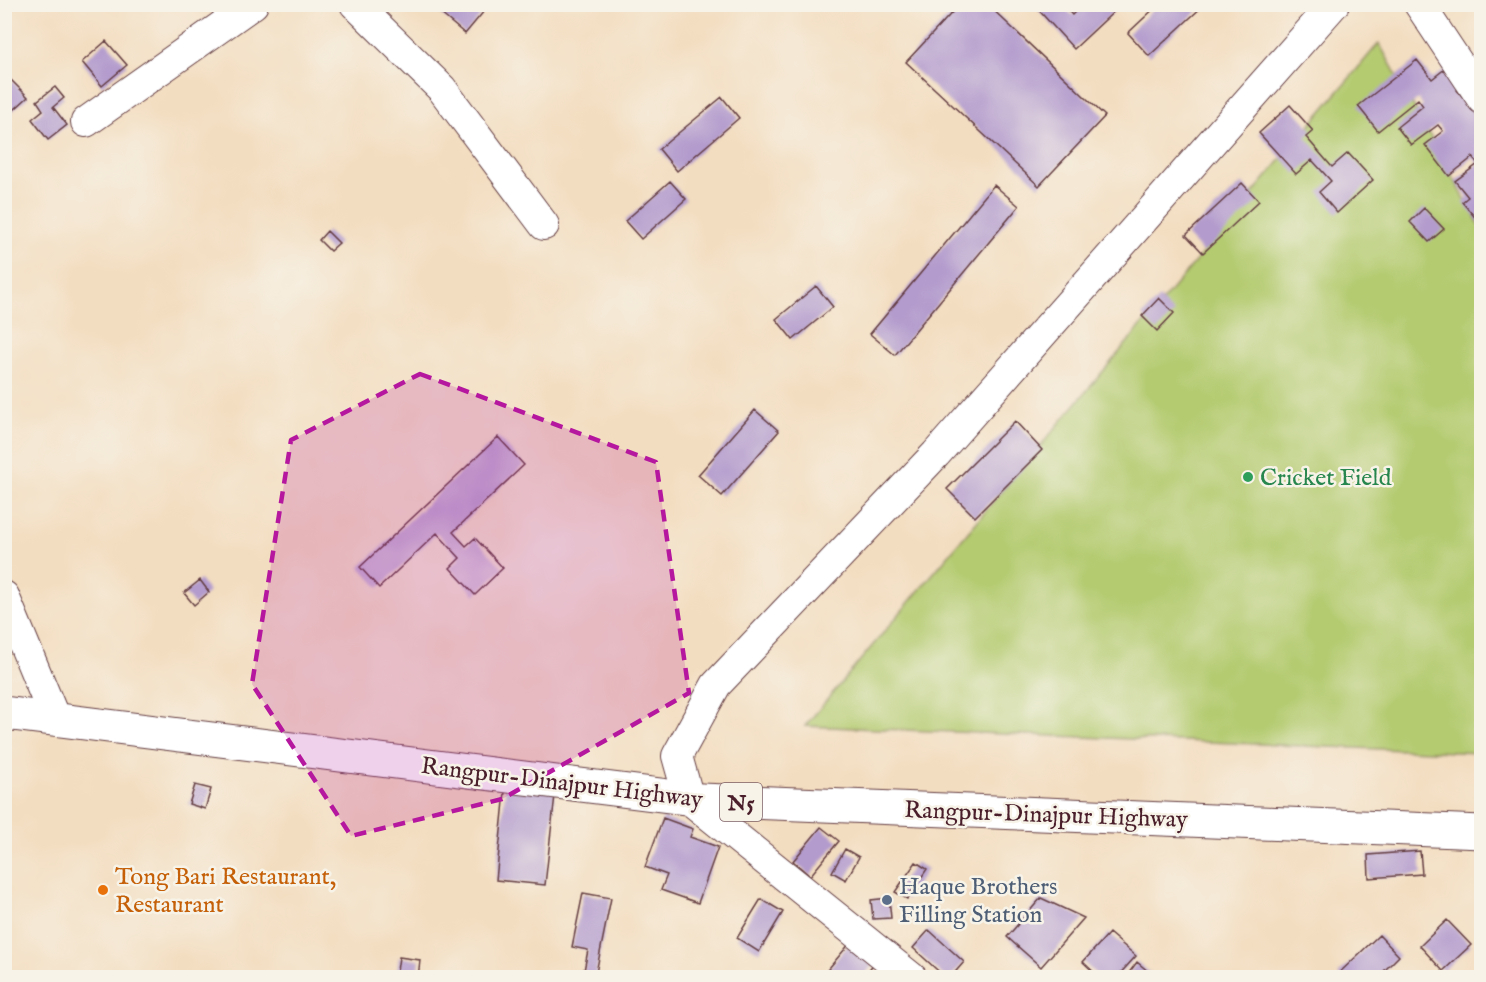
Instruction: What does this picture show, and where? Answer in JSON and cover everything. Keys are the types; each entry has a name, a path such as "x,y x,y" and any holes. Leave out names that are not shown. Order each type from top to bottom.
{"highway":[{"name":"Rangpur-Dinajpur Highway","path":"4,712 689,799 1482,832"}],"street":[{"path":"86,122 253,4"},
{"path":"356,4 442,89 544,225"},
{"path":"912,978 689,799 677,756 716,685 936,454 1334,4"},
{"path":"1419,4 1482,99"},
{"path":"4,596 55,719"}],"highlighted area":[{"path":"420,374 656,462 689,693 502,799 351,836 252,684 291,440"}],"green space":[{"name":"Cricket Field","path":"1379,43 1481,228 1481,753 805,726"}],"building":[{"path":"447,4 490,4 465,34 440,13"},
{"path":"960,4 987,4 1105,116 1039,186 906,62"},
{"path":"1033,4 1062,4 1072,15 1083,4 1122,4 1074,49"},
{"path":"1159,4 1205,4 1149,56 1128,33"},
{"path":"106,41 127,65 102,86 82,62"},
{"path":"1417,60 1432,79 1446,68 1461,86 1457,90 1482,121 1480,223 1462,202 1468,197 1455,181 1478,164 1473,157 1449,176 1425,145 1443,131 1438,125 1411,145 1397,127 1423,106 1418,99 1378,131 1358,106"},
{"path":"4,73 28,97 4,119"},
{"path":"55,87 64,98 53,107 67,125 48,140 32,119 43,110 37,101"},
{"path":"722,97 739,118 677,171 659,149"},
{"path":"1290,105 1313,131 1306,137 1332,167 1348,153 1373,180 1337,213 1319,192 1331,181 1312,160 1296,174 1259,133"},
{"path":"670,181 686,199 641,239 625,221"},
{"path":"1242,183 1259,201 1203,253 1186,235"},
{"path":"994,185 1019,206 895,355 870,334"},
{"path":"1424,208 1444,229 1429,242 1410,222"},
{"path":"327,231 339,243 330,251 319,240"},
{"path":"816,286 833,307 793,340 776,319"},
{"path":"1159,298 1174,313 1157,331 1142,316"},
{"path":"755,410 779,431 722,496 698,475"},
{"path":"1015,421 1042,450 975,517 947,489"},
{"path":"498,437 524,465 453,532 466,546 475,538 503,568 475,595 450,568 460,558 437,533 379,588 360,567"},
{"path":"200,580 209,592 194,605 184,593"},
{"path":"506,782 556,786 545,885 496,880"},
{"path":"195,785 211,789 205,809 189,804"},
{"path":"663,818 693,829 690,837 718,847 698,903 661,890 667,875 645,867"},
{"path":"821,827 839,841 810,876 793,861"},
{"path":"845,849 859,857 846,880 832,872"},
{"path":"1420,851 1422,874 1369,878 1368,855"},
{"path":"916,862 927,869 907,899 895,892"},
{"path":"583,893 611,898 595,978 583,976 588,950 572,947"},
{"path":"889,898 891,918 873,919 871,900"},
{"path":"1041,898 1084,918 1041,967 1007,937"},
{"path":"761,899 783,912 759,952 737,938"},
{"path":"1447,920 1471,945 1443,971 1420,946"},
{"path":"929,930 964,962 950,978 946,978 913,948"},
{"path":"1109,933 1136,956 1116,978 1100,978 1083,962"},
{"path":"1379,935 1399,956 1382,973 1386,978 1341,978 1338,974"},
{"path":"856,936 880,956 862,978 829,978 824,974"},
{"path":"399,957 420,960 418,978 396,978"},
{"path":"1137,962 1156,978 1125,978"}],"place":[{"name":"Cricket Field","path":"1248,477"},
{"name":"Tong Bari Restaurant, Restaurant","path":"103,890"},
{"name":"Haque Brothers Filling Station","path":"887,900"}]}
